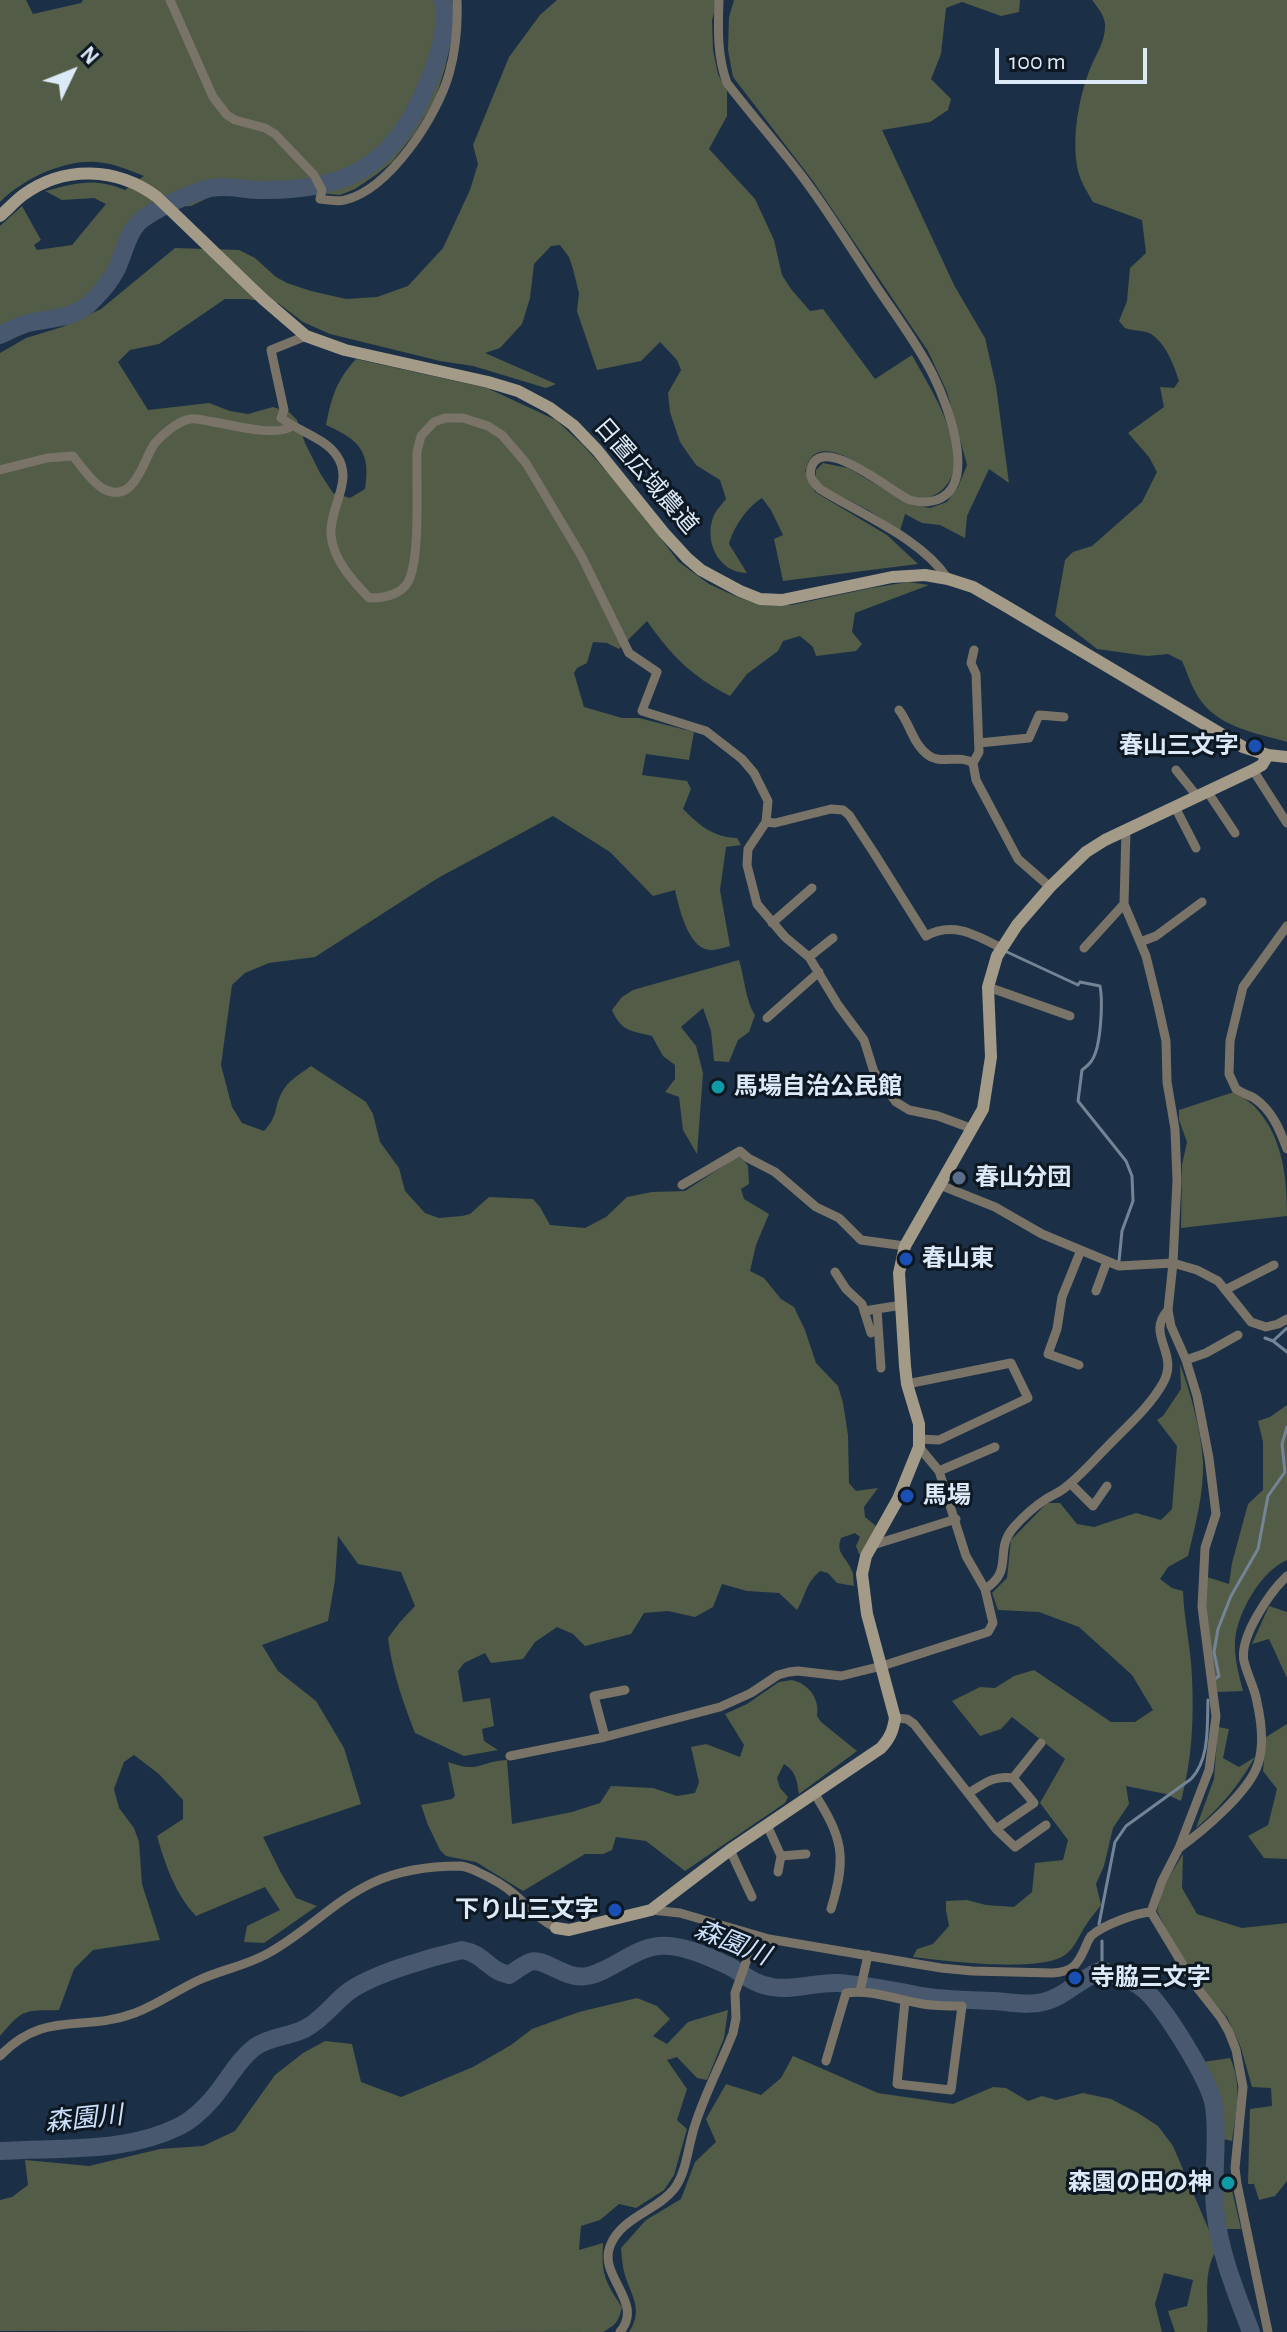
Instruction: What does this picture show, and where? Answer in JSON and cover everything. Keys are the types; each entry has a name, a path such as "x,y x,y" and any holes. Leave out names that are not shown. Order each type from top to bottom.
{"street":[{"path":"170,0 213,97 227,115 275,134 314,175 322,190 320,199 343,201 387,175 437,106 449,75 457,36 457,0"},
{"path":"719,0 718,44 727,83 807,182 922,353 956,436 958,472 952,487 933,500 910,500 849,463 830,458 820,458 813,463 811,480 820,489 892,531 928,557 948,579"},
{"name":"日置広域農道","path":"0,216 23,195 44,182 64,175 96,173 122,178 157,197 290,325 306,336 345,350 518,391 550,408 573,425 597,450 687,558 701,570 740,591 760,599 782,600 892,577 925,575 948,579 973,587 1243,747 1287,757"},
{"path":"306,336 271,350 284,410 281,418 336,453 341,464 344,478 332,516 331,535 334,549 350,578 369,598 393,595 407,583 414,555 417,452 421,436 434,422 445,418 463,418 488,426 502,435 526,463 582,557 629,653 657,672 642,711 706,731 742,759 763,788 768,801 766,822 748,849 747,865 757,904 785,937 809,957 864,1040 874,1072 896,1102 909,1110 938,1116 973,1129"},
{"path":"0,470 47,458 73,456 102,487 119,492 140,475 153,446 162,436 191,419 270,432 292,426"},
{"path":"974,650 971,663 976,674 979,743 979,752 973,763 976,780 1018,859 1050,887"},
{"path":"899,710 927,755 941,759 966,759 973,763"},
{"path":"979,743 1029,738 1039,715 1064,717"},
{"path":"651,1910 730,1850 881,1748 892,1732 895,1718 867,1614 862,1574 866,1556 898,1499 920,1443 919,1424 907,1384 899,1273 905,1246 983,1109 990,1077 988,987 992,966 1001,948 1050,887 1095,846 1253,770 1262,765 1268,755"},
{"path":"1176,770 1202,794 1235,833"},
{"path":"1253,770 1287,823"},
{"path":"1175,807 1196,848"},
{"path":"766,822 775,823 831,809 843,810 926,936 946,929 962,930 1001,948"},
{"path":"1126,830 1124,904 1146,956 1166,1041 1167,1082 1175,1129 1177,1180 1168,1310 1197,1396 1216,1514 1205,1548 1202,1607 1216,1716 1209,1770 1151,1912"},
{"path":"772,923 812,888"},
{"path":"1140,942 1156,936 1202,902"},
{"path":"1084,948 1124,904"},
{"path":"1287,926 1243,987 1230,1041 1229,1074 1236,1089 1252,1097 1269,1112 1287,1149"},
{"path":"809,957 833,938"},
{"path":"767,1018 819,972"},
{"path":"988,987 1070,1016"},
{"path":"682,1185 740,1151 775,1172 816,1207 839,1218 861,1240 905,1246"},
{"path":"940,1185 995,1207 1042,1234 1119,1266 1173,1263 1197,1270 1218,1281 1251,1322 1266,1327 1287,1319"},
{"path":"1079,1365 1048,1354 1057,1329 1062,1297 1081,1250"},
{"path":"1096,1291 1107,1261"},
{"path":"1225,1290 1274,1265"},
{"path":"835,1272 846,1289 862,1304 871,1333"},
{"path":"864,1311 902,1305"},
{"path":"877,1309 881,1368"},
{"path":"985,1589 1001,1574 1006,1537 1034,1508 1071,1484 1141,1412 1161,1386 1169,1372 1169,1364 1159,1324 1168,1310"},
{"path":"1186,1360 1238,1335"},
{"path":"907,1384 1011,1363 1028,1398 939,1440 920,1443"},
{"path":"510,1756 605,1737 720,1707 789,1672 810,1671 841,1676 988,1632 993,1623 985,1589 966,1556 939,1471 920,1443"},
{"path":"939,1471 995,1447"},
{"path":"1071,1484 1093,1506 1107,1486"},
{"path":"873,1545 956,1519"},
{"path":"1179,1848 1205,1830 1224,1810 1258,1764 1261,1736 1258,1702 1243,1660 1244,1643 1273,1589 1287,1576"},
{"path":"605,1737 594,1696 625,1690"},
{"path":"895,1718 907,1719 914,1724 996,1829 1015,1847 1046,1825"},
{"path":"1013,1778 1041,1743"},
{"path":"969,1793 991,1779 1013,1778 1034,1803 996,1829"},
{"path":"814,1793 830,1818 839,1844 839,1881 831,1909"},
{"path":"767,1825 781,1856 778,1872"},
{"path":"730,1850 752,1897"},
{"path":"781,1856 806,1854"},
{"path":"0,2056 14,2041 50,2025 106,2020 145,2009 198,1980 261,1958 374,1882 433,1867 466,1866 498,1881 542,1921 556,1928 569,1930 651,1910 680,1913 755,1937 972,1971 1065,1972 1076,1966 1089,1938 1104,1928 1140,1913 1151,1912"},
{"path":"1151,1912 1195,1985 1221,2018 1236,2050 1243,2087 1235,2168 1268,2332"},
{"path":"620,2332 629,2309 614,2280 609,2260 610,2246 641,2212 661,2203 682,2176 696,2122 733,2033 735,1993 755,1937"},
{"path":"860,1991 868,1955"},
{"path":"826,2061 846,1993 860,1991 905,2000 924,2004 962,2006 951,2090 897,2084 905,2000"}],"green space":[{"path":"0,0 26,0 33,14 83,0 452,0 453,32 435,100 414,134 392,162 355,189 340,195 309,192 216,194 191,206 150,207 130,224 104,276 77,306 55,313 26,315 0,329 0,226 22,206 41,240 34,245 37,250 72,245 106,204 94,198 62,200 45,191 94,182 125,190 144,176 102,163 70,164 32,179 0,202"},
{"path":"557,0 718,0 712,20 713,50 718,74 727,91 727,116 709,149 755,199 774,240 782,275 791,289 810,311 823,309 875,379 912,355 947,423 953,442 955,460 952,477 942,490 928,497 913,497 861,464 831,452 819,452 810,459 805,471 815,492 887,535 918,564 783,581 774,539 783,535 762,498 741,518 729,544 747,573 737,572 721,561 710,535 715,513 726,499 720,480 696,465 680,442 670,412 668,393 681,370 677,360 660,342 641,361 597,370 577,311 579,293 573,269 560,245 551,246 534,264 530,298 522,324 500,348 485,353 556,384 546,388 473,366 330,334 303,322 278,303 225,299 159,344 130,350 118,362 148,410 209,403 248,414 273,407 289,412 297,420 305,443 333,493 350,498 365,489 364,456 347,436 326,425 336,389 356,359 487,388 556,420 624,491 679,562 709,584 735,596 760,605 792,605 908,582 929,585 855,613 852,632 862,644 856,651 816,656 813,647 800,636 783,641 778,651 747,674 730,696 683,664 647,621 619,649 607,643 593,642 587,663 574,673 584,707 694,732 689,760 646,754 642,775 687,781 691,789 683,809 707,830 737,838 741,845 726,847 720,890 730,946 712,950 702,948 690,935 675,890 653,896 610,852 553,816 438,878 315,957 269,963 245,973 232,985 221,1065 232,1107 242,1123 264,1131 274,1116 284,1089 311,1066 366,1102 373,1114 380,1142 399,1168 405,1191 425,1213 439,1218 470,1214 489,1197 533,1199 550,1225 585,1228 606,1217 627,1197 652,1192 685,1191 740,1155 748,1166 749,1184 741,1189 744,1199 769,1214 756,1245 750,1271 764,1278 781,1299 794,1307 816,1363 838,1386 848,1435 849,1483 856,1491 878,1488 864,1507 865,1517 876,1526 863,1553 859,1554 856,1546 860,1537 855,1533 841,1538 841,1552 852,1571 854,1586 837,1583 828,1573 820,1571 797,1610 779,1593 747,1591 722,1584 713,1607 695,1617 668,1611 644,1613 631,1634 585,1646 573,1634 557,1627 535,1642 523,1659 491,1663 485,1653 464,1663 458,1671 463,1702 490,1698 494,1726 482,1729 484,1741 498,1750 464,1756 415,1733 402,1698 388,1638 415,1606 401,1572 358,1564 338,1536 328,1621 262,1645 278,1671 316,1701 344,1748 361,1804 263,1837 296,1898 317,1906 264,1943 244,1942 247,1926 280,1910 265,1887 196,1916 167,1868 157,1836 183,1819 183,1800 159,1774 134,1755 124,1762 114,1789 119,1808 134,1828 139,1842 142,1884 160,1940 93,1950 74,1969 59,2010 25,2013 0,2036 0,353 26,338 62,327 101,309 175,248 239,250 255,258 287,283 346,299 377,297 408,286 443,248 470,190 478,164 473,145 509,57 540,15"},
{"path":"734,0 1020,0 1019,12 1001,16 962,2 946,8 941,54 931,79 951,99 948,110 930,122 882,130 954,285 985,338 996,386 1009,483 989,469 967,516 965,538 940,525 922,523 905,514 900,531 868,510 824,488 816,479 816,470 823,463 848,468 912,505 930,508 947,502 958,487 967,465 947,392 928,351 813,181 733,77 728,50 729,17"},
{"path":"1092,0 1287,0 1287,742 1240,728 1219,718 1198,696 1182,661 1168,654 1147,656 1097,649 1055,616 1065,560 1073,552 1092,546 1142,502 1157,472 1149,457 1128,433 1164,407 1160,387 1174,388 1179,381 1169,355 1156,338 1125,328 1119,321 1127,301 1130,268 1146,253 1142,220 1093,202 1077,168 1075,139 1079,109 1090,69 1105,33 1103,16"},
{"path":"739,960 755,1015 749,1032 738,1040 729,1062 714,1061 711,1031 703,1008 681,1027 696,1046 703,1073 697,1154 683,1130 679,1097 665,1092 675,1079 675,1065 663,1056 652,1036 623,1026 612,1010 622,997 633,990"},
{"path":"1234,1092 1255,1107 1272,1131 1282,1158 1287,1216 1181,1228 1182,1165 1187,1142 1179,1120 1179,1110"},
{"path":"1180,1364 1195,1412 1203,1462 1201,1498 1188,1556 1168,1567 1160,1579 1172,1588 1183,1591 1191,1666 1191,1739 1181,1801 1166,1794 1126,1786 1129,1804 1113,1828 1104,1866 1096,1884 1101,1905 1065,1955 1052,1960 1014,1965 913,1957 917,1949 933,1944 949,1926 946,1901 967,1900 1014,1907 1032,1892 1035,1863 1063,1860 1068,1840 1040,1803 1065,1759 1012,1717 1001,1729 980,1736 952,1701 980,1687 995,1688 1014,1676 1034,1670 1111,1722 1135,1722 1153,1710 1132,1675 1079,1627 1039,1612 998,1610 992,1593 1007,1578 1011,1540 1047,1503 1060,1503 1077,1524 1094,1527 1136,1513 1161,1520 1172,1509 1177,1446 1157,1420 1181,1389"},
{"path":"1287,1405 1287,1560 1268,1573 1252,1594 1240,1618 1235,1647 1243,1691 1217,1692 1201,1575 1229,1584 1248,1504 1263,1490 1263,1442 1258,1421"},
{"path":"1269,1606 1287,1612 1287,1678 1269,1639 1252,1644"},
{"path":"792,1680 812,1693 821,1722 857,1751 799,1794 793,1773 784,1764 777,1778 780,1788 788,1797 785,1803 685,1871 646,1841 616,1837 612,1850 603,1854 585,1854 523,1891 476,1862 446,1856 428,1825 421,1805 455,1796 448,1762 474,1767 507,1760 512,1824 600,1803 611,1786 653,1788 677,1796 695,1793 699,1782 691,1747 706,1744 740,1757 744,1745 725,1714 747,1704 779,1682"},
{"path":"1287,1724 1287,1859 1264,1858 1248,1836 1268,1825 1277,1789 1263,1771 1266,1737"},
{"path":"1218,1727 1229,1729 1223,1758 1239,1767 1255,1757 1229,1795 1196,1828 1214,1779"},
{"path":"1183,1854 1182,1888 1197,1914 1242,1928 1287,1923 1287,2181 1275,2196 1259,2200 1254,2184 1248,2184 1250,2109 1272,2106 1271,2088 1252,2087 1241,2048 1227,2017 1189,1974 1157,1911 1164,1885"},
{"path":"637,1998 657,2006 670,2019 653,2036 667,2044 688,2022 728,2010 724,2038 707,2080 697,2078 677,2057 667,2060 687,2089 677,2120 687,2129 674,2175 664,2190 636,2208 619,2204 600,2220 581,2226 579,2250 603,2243 605,2277 622,2307 616,2322 603,2332 0,2331 0,2200 12,2197 28,2185 25,2160 89,2166 160,2149 203,2146 235,2131 275,2075 303,2053 325,2041 352,2044 361,2082 401,2097 473,2067 532,2029 579,2012"},
{"path":"793,2056 878,2093 953,2104 993,2087 1006,2088 1028,2101 1042,2096 1056,2100 1083,2093 1111,2099 1158,2126 1173,2146 1217,2249 1209,2269 1207,2332 1175,2332 1168,2311 1187,2306 1193,2280 1164,2273 1155,2304 1162,2332 629,2332 636,2310 624,2272 621,2248 646,2220 681,2199 695,2162 716,2142 706,2119 726,2084 761,2095 781,2078"},
{"path":"1230,2058 1237,2089 1232,2141 1219,2138 1217,2094 1203,2062"},
{"path":"1218,2186 1231,2186 1241,2229 1224,2229"}],"waterway":[{"path":"0,335 28,323 63,317 87,306 112,278 138,223 176,200 218,187 265,190 317,186 339,180 377,159 408,123 436,63 444,26 443,0"},
{"path":"1007,952 1078,985 1080,982 1100,986 1099,1035 1095,1054 1082,1070 1078,1101 1126,1161 1132,1176 1133,1201 1122,1231 1119,1261"},
{"path":"1273,1341 1287,1328"},
{"path":"1265,1338 1287,1352"},
{"path":"1215,1679 1219,1676 1214,1652 1218,1629 1231,1596 1258,1549 1268,1496 1285,1472 1282,1444 1287,1427"},
{"path":"1099,1924 1115,1842 1126,1826 1191,1779 1202,1762 1208,1700"},
{"path":"1102,1941 1102,1970"},
{"name":"森園川","path":"0,2151 114,2145 159,2135 180,2126 207,2105 240,2061 255,2047 305,2029 359,1985 386,1973 462,1950 509,1975 536,1961 570,1975 587,1976 631,1955 668,1946 704,1955 755,1982 772,1987 838,1983 936,1998 1025,2004 1051,2000 1102,1970 1136,1984 1154,2000 1186,2046 1211,2094 1215,2119 1214,2196 1217,2225 1229,2272 1251,2332"}],"place":[{"name":"春山三文字","path":"1255,746"},
{"name":"馬場自治公民館","path":"718,1087"},
{"name":"春山分団","path":"959,1178"},
{"name":"春山東","path":"906,1259"},
{"name":"馬場","path":"907,1496"},
{"name":"下り山三文字","path":"615,1910"},
{"name":"寺脇三文字","path":"1075,1978"},
{"name":"森園の田の神","path":"1228,2183"}]}
